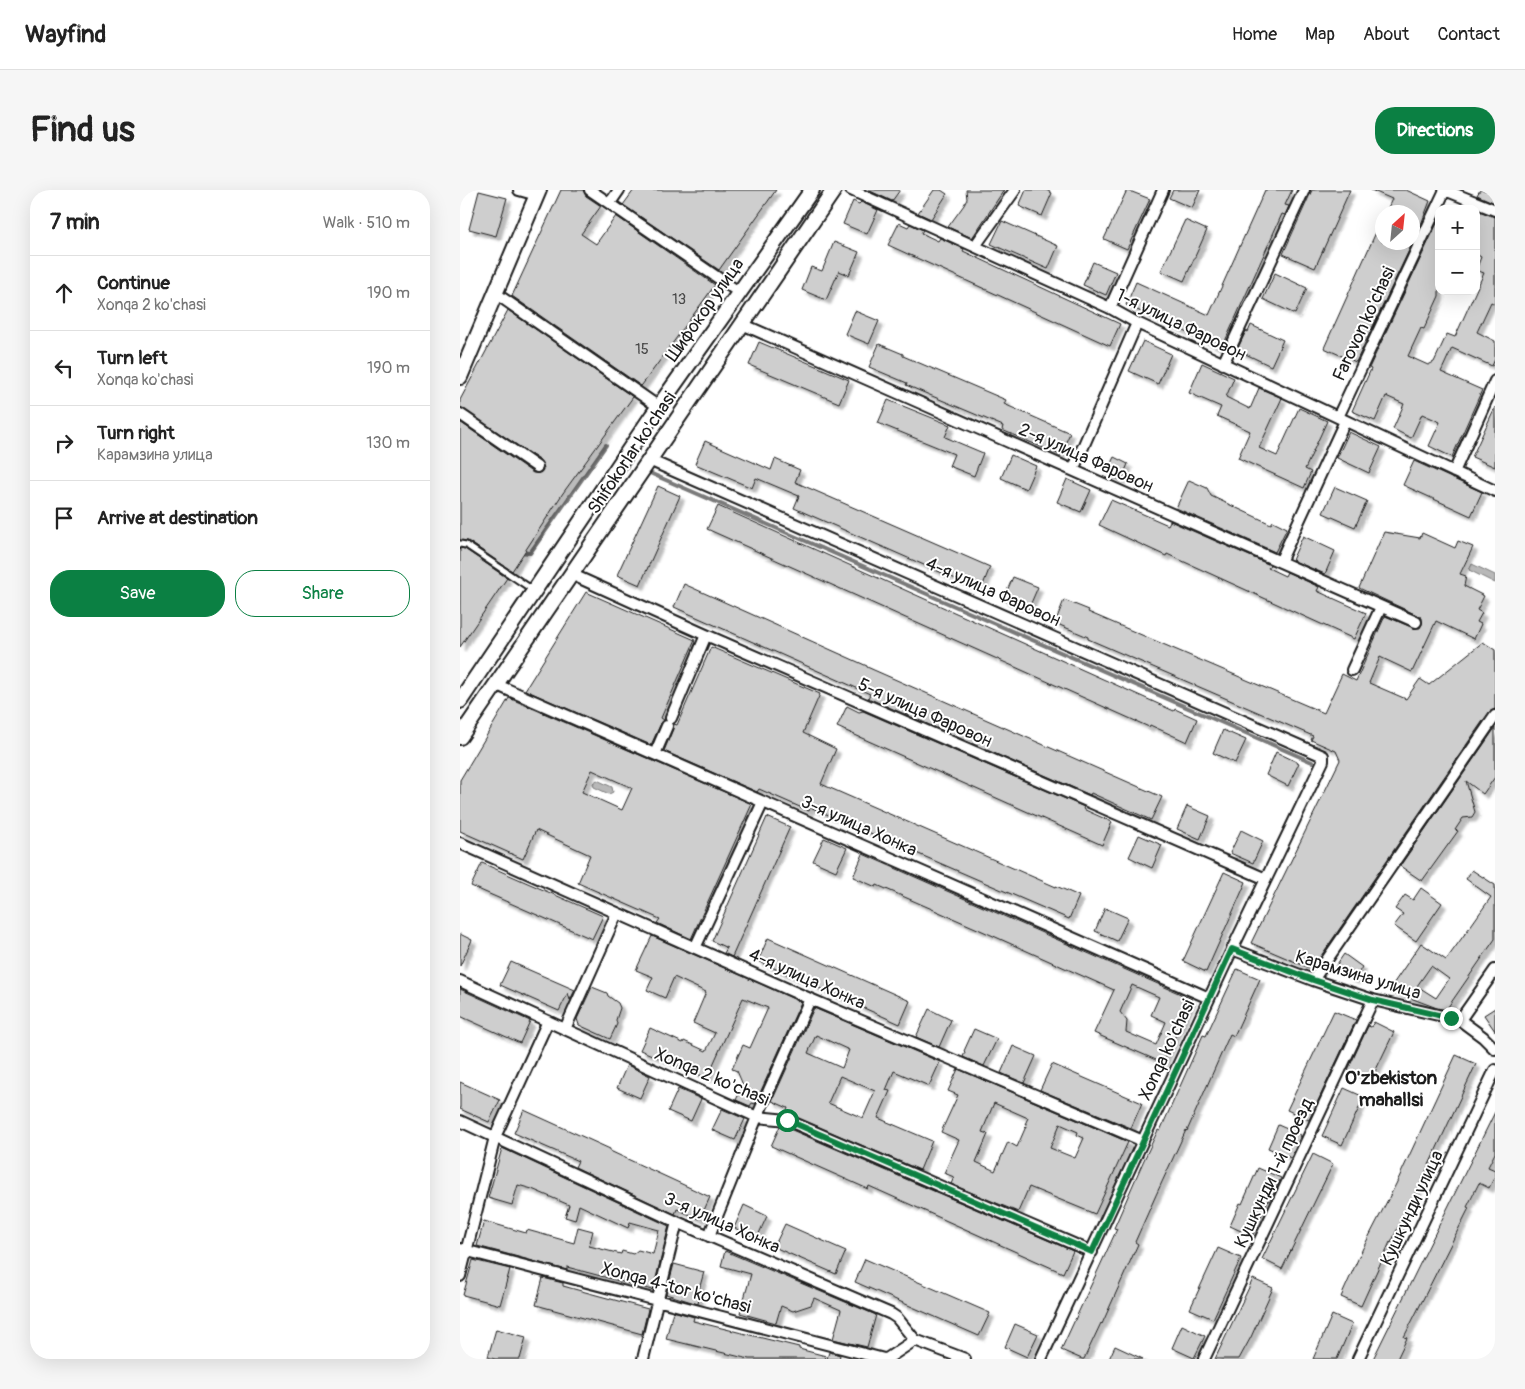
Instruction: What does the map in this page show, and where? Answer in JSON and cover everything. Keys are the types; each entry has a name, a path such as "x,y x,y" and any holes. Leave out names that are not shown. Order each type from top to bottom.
{"main road":[{"name":"Шифокор улица","path":"461,696 535,591 656,411 812,190"},
{"name":"Shifokorlar ko'chasi","path":"460,737 834,190"},
{"path":"460,377 538,192"},
{"path":"656,411 670,429"}],"street":[{"path":"519,190 538,192"},
{"path":"590,190 740,293"},
{"path":"610,203 619,190"},
{"name":"1-я улица Фаровон","path":"851,190 1110,308 1223,364 1495,490"},
{"path":"975,246 1015,190"},
{"path":"1110,308 1163,190"},
{"path":"1223,364 1304,190"},
{"name":"Farovon ko'chasi","path":"1280,562 1445,190 1495,210"},
{"path":"495,293 656,411"},
{"path":"1073,470 1137,323"},
{"name":"2-я улица Фаровон","path":"742,324 1416,622"},
{"path":"1454,472 1495,381"},
{"path":"460,414 537,466"},
{"name":"4-я улица Фаровон","path":"649,460 1324,756"},
{"name":"5-я улица Фаровон","path":"572,574 706,635 1266,879"},
{"path":"1352,670 1381,606"},
{"path":"655,754 706,635"},
{"name":"3-я улица Хонка","path":"495,684 1209,998"},
{"path":"1313,980 1495,716"},
{"name":"Xonqa ko'chasi","path":"1041,1359 1232,949 1324,760 1324,756"},
{"path":"695,948 764,802"},
{"name":"4-я улица Хонка","path":"460,843 810,999 1143,1142"},
{"path":"565,1029 617,913"},
{"name":"Карамзина улица","path":"1232,949 1313,980 1373,1000 1460,1020 1484,1037 1495,1049"},
{"path":"1460,1020 1495,970"},
{"name":"Xonqa 2 ko'chasi","path":"460,981 757,1117 787,1120 1092,1252"},
{"path":"708,1236 757,1117 810,999"},
{"name":"Кушкунди 1-й проезд","path":"1204,1359 1373,1000"},
{"path":"460,1276 463,1250 495,1137 548,1021"},
{"name":"Кушкунди улица","path":"1358,1359 1495,1070"},
{"name":"3-я улица Хонка","path":"460,1121 708,1236 891,1314 897,1318 915,1340 965,1359"},
{"path":"643,1359 677,1222"},
{"name":"Xonqa 4-tor ko'chasi","path":"463,1250 884,1359 915,1340"}],"lane":[{"path":"465,545 535,591"}],"shaded area":[{"path":"1472,564 1495,575 1495,583 1469,570"},
{"path":"597,780 612,787 613,792 609,794 594,787 593,783"}],"building":[{"path":"561,190 583,190 586,196 601,206 581,234 596,244 616,216 715,285 641,386 512,296"},
{"path":"634,190 776,190 719,270 623,205"},
{"path":"868,190 900,190 892,201"},
{"path":"934,190 941,190 947,194 931,219 918,213"},
{"path":"966,190 1004,190 972,238 948,227 967,199"},
{"path":"1026,190 1046,190 1052,193 1042,216 1019,206"},
{"path":"1127,190 1150,199 1127,249 1104,239"},
{"path":"1173,190 1200,190 1192,208 1169,198"},
{"path":"1265,190 1292,190 1285,205 1289,206 1285,215 1282,214 1222,348 1126,305 1136,282 1209,315"},
{"path":"1312,190 1350,190 1315,268 1283,254"},
{"path":"1371,190 1406,190 1430,201 1420,227 1420,205 1389,205 1392,199"},
{"path":"1480,190 1495,190 1495,203 1477,195"},
{"path":"479,191 507,198 496,236 469,229"},
{"path":"853,201 859,204 861,202 878,210 867,234 843,224"},
{"path":"1480,211 1495,217 1495,304 1491,302 1477,332 1495,341 1495,359 1492,366 1452,348 1441,372 1482,390 1452,457 1429,446 1440,422 1422,414 1411,438 1393,429 1404,404 1386,396 1375,421 1352,411 1371,369 1369,368 1435,228 1435,295 1439,296 1424,329 1421,328 1408,356 1428,365 1434,362 1447,334 1455,337 1474,295 1480,295 1480,282 1484,273 1480,272"},
{"path":"1185,220 1207,230 1184,281 1161,271"},
{"path":"1002,221 1058,246 1048,269 991,244"},
{"path":"899,223 908,227 910,224 923,230 921,233 938,241 940,238 964,249 963,251 1120,324 1110,346 888,245"},
{"path":"1375,235 1375,250 1409,250 1356,362 1324,348"},
{"path":"834,242 859,252 849,275 839,271 826,300 802,290 811,267 822,271"},
{"path":"1093,262 1116,272 1106,295 1083,285"},
{"path":"1275,273 1307,288 1295,314 1263,299"},
{"path":"508,310 633,397 563,493 512,571 468,541 460,540 460,422 533,473 539,473 544,468 541,461 460,407 460,400"},
{"path":"855,311 879,321 869,344 845,334"},
{"path":"1251,325 1283,340 1271,366 1237,350"},
{"path":"1143,341 1171,354 1158,384 1129,371"},
{"path":"759,342 849,380 839,403 749,365"},
{"path":"879,344 1006,400 1004,404 1070,433 1060,455 1002,430 1003,426 906,385 907,383 869,367"},
{"path":"1202,363 1234,378 1226,397 1250,409 1259,388 1282,398 1259,448 1277,456 1299,408 1327,421 1305,469 1311,472 1304,488 1238,458 1250,431 1217,416 1221,407 1189,393"},
{"path":"888,400 950,425 945,437 983,453 974,476 949,466 954,454 878,423"},
{"path":"1495,407 1495,467 1472,457"},
{"path":"1349,432 1381,447 1369,473 1337,458"},
{"path":"705,441 771,470 775,459 800,470 795,482 990,567 981,590 794,508 799,496 756,478 752,488 695,464"},
{"path":"1011,455 1036,466 1026,489 1001,478"},
{"path":"1114,457 1128,464 1121,480 1106,473"},
{"path":"1414,461 1482,492 1471,516 1403,485"},
{"path":"1067,479 1091,490 1081,512 1057,502"},
{"path":"1189,480 1207,488 1211,496 1271,524 1273,521 1287,528 1275,552 1176,508"},
{"path":"658,486 680,496 640,585 617,575"},
{"path":"1335,487 1367,501 1355,527 1323,513"},
{"path":"1111,500 1168,525 1170,521 1270,565 1268,568 1285,576 1287,572 1319,587 1317,591 1366,613 1354,639 1099,525"},
{"path":"718,506 1174,711 1175,709 1197,719 1187,742 1150,725 1149,727 707,529"},
{"path":"1384,532 1420,538 1422,533 1455,548 1458,541 1473,547 1460,574 1466,576 1464,586 1484,596 1477,610 1482,613 1477,622 1481,624 1474,639 1436,621 1412,672 1380,657 1369,683 1406,699 1420,679 1429,685 1483,642 1495,650 1495,709 1489,712 1312,969 1251,943 1340,760 1336,751 1311,740 1313,736 1055,623 1064,600 1324,713 1342,674 1356,681 1385,616 1414,628 1420,628 1422,624 1422,618 1419,616 1359,588"},
{"path":"1303,536 1335,551 1325,574 1292,560"},
{"path":"460,548 465,549 507,578 460,647"},
{"path":"1013,577 1038,587 1028,610 1003,600"},
{"path":"684,584 1162,797 1151,820 868,698 870,694 674,607"},
{"path":"586,592 695,640 661,718 664,720 651,745 525,690"},
{"path":"711,647 820,694 803,733 836,749 821,784 1079,896 1069,919 810,807 809,811 759,789 757,792 664,751 674,724 677,725"},
{"path":"509,698 752,804 691,939 657,923 660,919 578,883 590,855 536,830 523,859 460,831 460,780","holes":["592,770 632,788 622,810 582,792"]},
{"path":"847,706 859,712 863,711 1084,807 1083,809 1112,822 1102,845 837,727"},
{"path":"1495,728 1495,777 1483,794 1466,781 1475,812 1472,817 1463,818 1455,830 1458,831 1422,881 1400,866"},
{"path":"1223,730 1246,740 1235,763 1213,753"},
{"path":"1276,752 1299,763 1288,786 1266,775"},
{"path":"1187,806 1210,816 1200,839 1177,829"},
{"path":"767,817 790,827 732,957 724,953 727,948 712,941"},
{"path":"1241,830 1263,841 1253,863 1230,853"},
{"path":"1139,835 1162,845 1152,868 1129,857"},
{"path":"824,838 847,848 836,871 813,861"},
{"path":"863,854 1192,999 1163,1063 1094,1033 1114,990 877,885 876,887 853,877","holes":["1132,985 1159,997 1151,1015 1166,1022 1156,1045 1126,1032 1127,1021 1120,1012"]},
{"path":"482,863 603,916 592,939 471,886"},
{"path":"1472,870 1495,885 1495,939 1448,1007 1453,1010 1437,1008 1389,990 1421,943 1446,960 1491,897 1466,879","holes":["1431,966 1449,979 1436,998 1417,986"]},
{"path":"1224,872 1246,882 1206,972 1183,961"},
{"path":"1421,888 1442,903 1416,941 1394,926 1403,914 1395,909 1405,895 1413,900"},
{"path":"1105,908 1128,918 1117,941 1095,931"},
{"path":"460,934 472,940 460,966"},
{"path":"652,936 801,1002 755,1104 752,1103 750,1106 736,1100 743,1085 737,1071 732,1069 743,1045 750,1048 768,1008 743,998 707,1078 640,1050 650,1028 706,1051 715,1033 693,1023 706,992 674,977 665,998 647,990 653,977 636,970"},
{"path":"768,938 910,1001 900,1024 758,961"},
{"path":"1344,954 1362,967 1354,980 1335,967"},
{"path":"511,962 575,990 570,1000 568,993 559,1011 500,985"},
{"path":"1237,969 1260,979 1234,1036 1230,1034 1156,1195 1135,1242 1138,1244 1102,1324 1084,1359 1061,1350 1117,1229 1114,1228 1143,1162 1158,1130 1160,1131 1203,1035 1206,1036"},
{"path":"592,987 607,993 608,996 618,1003 620,1008 616,1020 617,1024 610,1039 579,1025 577,1019"},
{"path":"460,989 530,1021 520,1043 460,1016"},
{"path":"814,1008 940,1062 929,1086 894,1071 886,1090 890,1091 878,1118 932,1141 920,1170 786,1113 788,1108 772,1101","holes":["816,1035 849,1050 842,1068 808,1053","840,1076 875,1091 863,1118 828,1103"]},
{"path":"1495,1008 1495,1031 1484,1015"},
{"path":"929,1009 951,1020 939,1047 916,1037"},
{"path":"1334,1011 1356,1020 1309,1120 1287,1110"},
{"path":"1374,1022 1394,1032 1371,1080 1348,1070 1368,1026 1371,1027"},
{"path":"974,1029 997,1039 984,1066 963,1057"},
{"path":"1013,1046 1036,1056 1024,1083 1001,1073"},
{"path":"1456,1055 1476,1064 1361,1306 1341,1297"},
{"path":"1052,1064 1142,1103 1131,1128 1040,1090"},
{"path":"627,1065 650,1076 640,1098 617,1088"},
{"path":"958,1069 1128,1142 1095,1214 1029,1187 1018,1212 951,1184 954,1177 944,1173 959,1140 941,1132 958,1095 948,1091","holes":["994,1103 1028,1118 1017,1147 1008,1142 995,1171 976,1162 988,1134 982,1132","1060,1124 1078,1132 1077,1135 1084,1138 1075,1158 1050,1148"]},
{"path":"460,1082 500,1100 489,1122 460,1109"},
{"path":"1344,1088 1364,1097 1342,1145 1322,1136"},
{"path":"678,1089 701,1099 691,1121 668,1111"},
{"path":"722,1109 745,1119 735,1140 712,1130"},
{"path":"524,1110 710,1197 700,1219 677,1209 675,1214 575,1167 578,1161 514,1133"},
{"path":"1495,1112 1495,1153 1488,1167 1495,1170 1495,1176 1489,1188 1479,1183 1467,1207 1469,1208 1404,1337 1407,1338 1397,1359 1373,1359"},
{"path":"1278,1125 1301,1135 1291,1158 1268,1148"},
{"path":"780,1126 1073,1251 1063,1273 869,1186 868,1189 771,1146"},
{"path":"502,1148 669,1226 653,1290 477,1246 484,1221 526,1233 527,1230 574,1243 578,1227 593,1231 589,1246 621,1254 622,1251 633,1254 638,1250 653,1254 659,1230 630,1222 628,1228 579,1205 575,1220 565,1217 569,1205 518,1185 512,1205 488,1198"},
{"path":"1313,1154 1333,1164 1282,1269 1262,1259"},
{"path":"1258,1168 1281,1178 1270,1201 1268,1200 1252,1236 1230,1226"},
{"path":"744,1205 767,1216 757,1238 734,1228"},
{"path":"785,1224 846,1251 836,1274 774,1247"},
{"path":"1218,1248 1241,1258 1213,1319 1190,1309"},
{"path":"725,1251 876,1315 867,1347 833,1339 841,1310 814,1298 811,1305 793,1311 781,1306 776,1323 740,1313 751,1274 721,1266"},
{"path":"865,1259 990,1313 979,1336 855,1282"},
{"path":"473,1260 510,1269 500,1305 463,1295"},
{"path":"674,1264 704,1272 698,1293 700,1293 698,1304 666,1294"},
{"path":"543,1278 563,1283 563,1286 648,1309 642,1334 536,1305"},
{"path":"1253,1279 1273,1288 1251,1337 1239,1359 1215,1359"},
{"path":"673,1311 694,1317 693,1321 799,1347 799,1349 826,1356 825,1359 749,1359 666,1339"},
{"path":"1332,1315 1352,1324 1337,1359 1313,1359"},
{"path":"1015,1324 1038,1334 1027,1357 1005,1347"},
{"path":"1182,1325 1205,1336 1194,1358 1172,1348"},
{"path":"496,1329 526,1337 520,1359 495,1359 488,1357"},
{"path":"1115,1346 1143,1359 1109,1359"},
{"path":"829,1352 840,1355 839,1359 827,1359"}],"waterway":[{"path":"520,552 530,553 606,445"},
{"path":"652,474 1312,762"},
{"path":"460,547 483,549"}],"district":[{"name":"O'zbekiston mahallsi","path":"1391,1089"}],"route":[{"path":"787,1120 1092,1252 1232,949 1313,980 1373,1000 1451,1018"}]}
